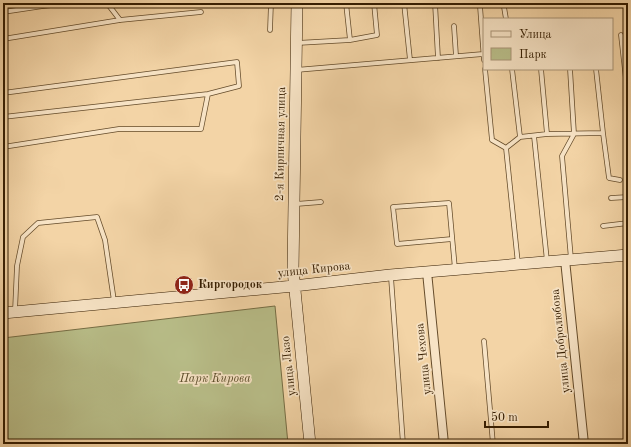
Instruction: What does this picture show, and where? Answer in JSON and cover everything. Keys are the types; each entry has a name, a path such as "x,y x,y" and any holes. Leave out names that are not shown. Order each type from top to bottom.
{"main road":[{"name":"2-я Кирпичная улица","path":"294,286 293,204 297,3"},
{"name":"улица Кирова","path":"3,313 294,286 390,275 628,255"},
{"name":"улица Лазо","path":"294,286 310,444"}],"street":[{"name":"улица Добролюбова","path":"568,260 584,444"},
{"name":"улица Чехова","path":"427,272 444,444"}],"lane":[{"path":"3,12 43,4 73,3"},
{"path":"107,3 120,20"},
{"path":"270,30 271,3"},
{"path":"346,3 350,40"},
{"path":"296,44 350,40 377,35 374,3"},
{"path":"404,3 410,60"},
{"path":"435,3 438,58"},
{"path":"296,70 483,54 480,6"},
{"path":"504,7 506,18"},
{"path":"3,39 120,20 201,12"},
{"path":"454,26 456,56"},
{"path":"621,35 628,97"},
{"path":"3,94 237,62 239,86 208,94 3,117"},
{"path":"485,70 492,140 506,148"},
{"path":"512,70 520,137"},
{"path":"541,70 547,134"},
{"path":"568,260 562,156 574,134 570,70"},
{"path":"596,70 608,178 620,180"},
{"path":"3,147 119,129 201,129 208,94"},
{"path":"506,148 520,137 547,134 604,133"},
{"path":"534,136 548,262"},
{"path":"506,148 518,264"},
{"path":"611,198 628,197"},
{"path":"293,204 321,202"},
{"path":"452,240 397,244 393,207 449,203 455,269"},
{"path":"15,312 17,266 23,237 38,223 97,217 105,240 115,302"},
{"path":"603,226 628,223"},
{"path":"390,275 402,444"},
{"path":"484,341 493,444"}],"green space":[{"name":"Парк Кирова","path":"275,306 288,444 3,444 3,338"}],"place":[{"name":"Киргородок","path":"184,285"}]}
